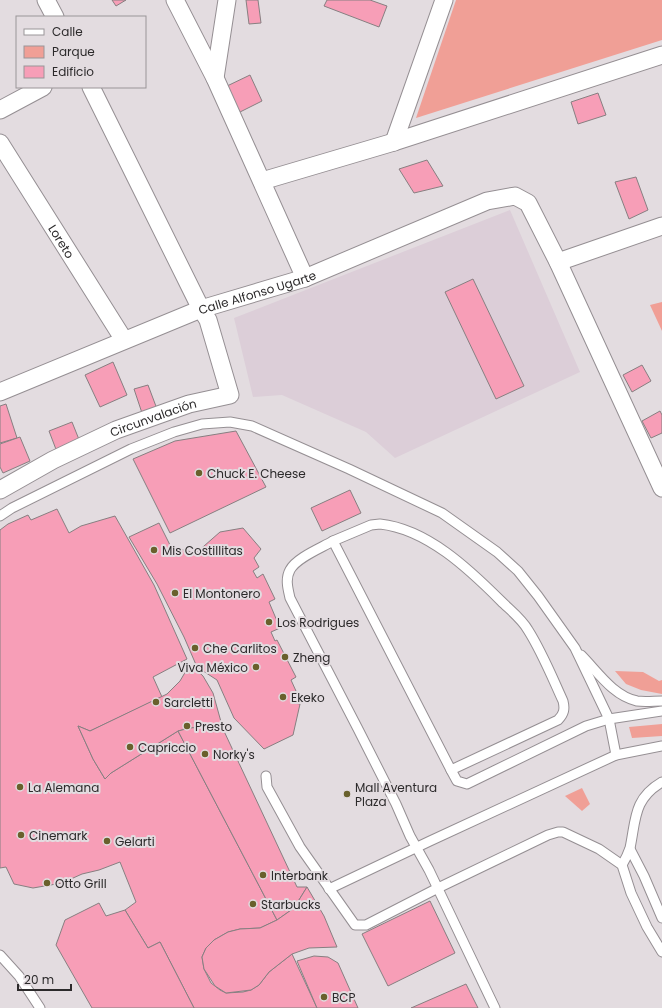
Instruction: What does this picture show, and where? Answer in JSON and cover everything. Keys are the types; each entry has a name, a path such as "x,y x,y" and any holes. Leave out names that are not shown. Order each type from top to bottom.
{"street":[{"path":"46,0 54,16"},
{"path":"175,0 215,78 305,278"},
{"path":"215,78 227,0"},
{"path":"394,142 444,0"},
{"path":"262,181 394,142 662,55"},
{"path":"0,110 41,88"},
{"path":"91,88 201,309"},
{"name":"Loreto","path":"0,142 124,340"},
{"name":"Calle Alfonso Ugarte","path":"2,388 201,309 305,278 486,201 515,196 528,203 558,262"},
{"path":"662,226 558,262 662,488"},
{"name":"Circunvalación","path":"0,490 53,460 116,430 189,404 230,395 208,320 201,309"}],"lane":[{"path":"0,516 12,508 132,449 174,432 202,424 230,422 252,426 374,486 442,513 497,552 518,571 538,596 575,648 613,689 638,701 662,701"},
{"path":"451,770 551,723 562,716 564,711 563,701 528,628 484,584 438,546 408,531 393,526 375,525 333,541 293,565 289,571 287,584 290,598 358,729 416,848 438,888 495,1008"},
{"path":"333,541 350,571 457,782 467,784 586,726 609,719 662,711"},
{"path":"575,648 609,719 616,755"},
{"path":"329,889 616,755 662,746"},
{"path":"266,776 267,787 300,847 355,925 366,925 438,888 548,835 558,832 568,833 599,849 622,865 631,893 647,927 662,952"},
{"path":"622,865 630,849 635,814 640,802 649,792 662,782"},
{"path":"630,849 644,876 662,918"},
{"path":"0,955 18,976 40,1008"}],"shaded area":[{"path":"510,210 580,372 395,458 366,432 282,395 253,397 234,318"}],"green space":[{"path":"456,0 662,0 662,40 416,118"},
{"path":"662,302 662,331 650,305"},
{"path":"615,671 643,672 659,681 662,680 662,694 641,690 626,684"},
{"path":"662,724 662,736 632,738 629,727"},
{"path":"582,788 590,804 582,811 565,796"}],"building":[{"path":"112,0 126,0 116,6"},
{"path":"246,0 258,0 261,23 249,24"},
{"path":"327,0 370,0 387,6 379,27 324,6"},
{"path":"250,75 262,101 238,113 225,87"},
{"path":"598,93 606,115 578,124 571,102"},
{"path":"427,160 443,186 414,193 399,169"},
{"path":"636,177 648,210 629,219 615,182"},
{"path":"473,279 524,386 496,399 445,292"},
{"path":"113,362 127,395 100,407 85,375"},
{"path":"642,365 651,381 632,392 623,375"},
{"path":"148,385 157,409 142,413 134,389"},
{"path":"6,404 17,438 0,443 0,406"},
{"path":"660,411 662,415 662,433 651,438 642,421"},
{"path":"72,422 80,442 57,452 49,431"},
{"name":"Chuck E. Cheese","path":"236,431 266,487 170,533 133,459 175,441"},
{"path":"20,437 30,461 3,473 0,467 0,444"},
{"path":"350,490 361,513 322,531 311,508"},
{"path":"57,509 69,533 81,526 115,516 154,585 187,659 153,677 162,697 90,731 78,726 93,759 105,779 111,773 178,731 277,920 260,928 240,929 228,932 214,940 206,948 202,957 204,969 211,983 226,993 251,990 259,985 269,972 292,954 317,1008 194,1008 160,942 148,948 125,910 136,902 120,862 99,870 82,874 62,883 33,888 14,884 6,867 0,868 0,530 8,524 28,515 31,520"},
{"path":"159,523 171,547 196,553 220,532 243,528 261,549 254,558 259,567 253,571 257,578 263,574 275,599 269,602 280,628 271,632 275,641 277,640 296,677 291,680 296,691 291,695 294,703 300,704 293,735 264,749 234,718 217,680 197,667 184,637 157,584 129,537"},
{"path":"190,664 203,676 213,693 223,729 202,727 178,731 111,773 105,779 93,759 78,726 90,731 167,694 180,681"},
{"path":"202,727 223,729 297,887 307,887 294,908 277,920 178,731"},
{"path":"307,887 324,916 337,947 309,948 292,954 269,972 259,985 251,990 226,993 215,986 204,969 202,957 206,948 214,940 228,932 240,929 260,928 277,920 294,908"},
{"path":"430,901 455,953 388,986 362,934"},
{"path":"99,903 106,916 125,910 148,948 160,942 194,1008 92,1008 56,945 65,920"},
{"path":"314,956 328,957 338,963 358,1008 317,1008 297,961"},
{"path":"466,984 478,1008 411,1008"}],"place":[{"name":"Chuck E. Cheese","path":"199,473"},
{"name":"Mis Costillitas","path":"154,550"},
{"name":"El Montonero","path":"175,593"},
{"name":"Los Rodrigues","path":"269,622"},
{"name":"Che Carlitos","path":"195,648"},
{"name":"Zheng","path":"285,657"},
{"name":"Viva México","path":"256,667"},
{"name":"Ekeko","path":"283,697"},
{"name":"Sarcletti","path":"156,702"},
{"name":"Presto","path":"187,726"},
{"name":"Capriccio","path":"130,747"},
{"name":"Norky's","path":"205,754"},
{"name":"La Alemana","path":"20,787"},
{"name":"Mall Aventura Plaza","path":"347,794"},
{"name":"Cinemark","path":"21,835"},
{"name":"Gelarti","path":"107,841"},
{"name":"Interbank","path":"263,875"},
{"name":"Otto Grill","path":"47,883"},
{"name":"Starbucks","path":"253,904"},
{"name":"BCP","path":"324,997"}]}
